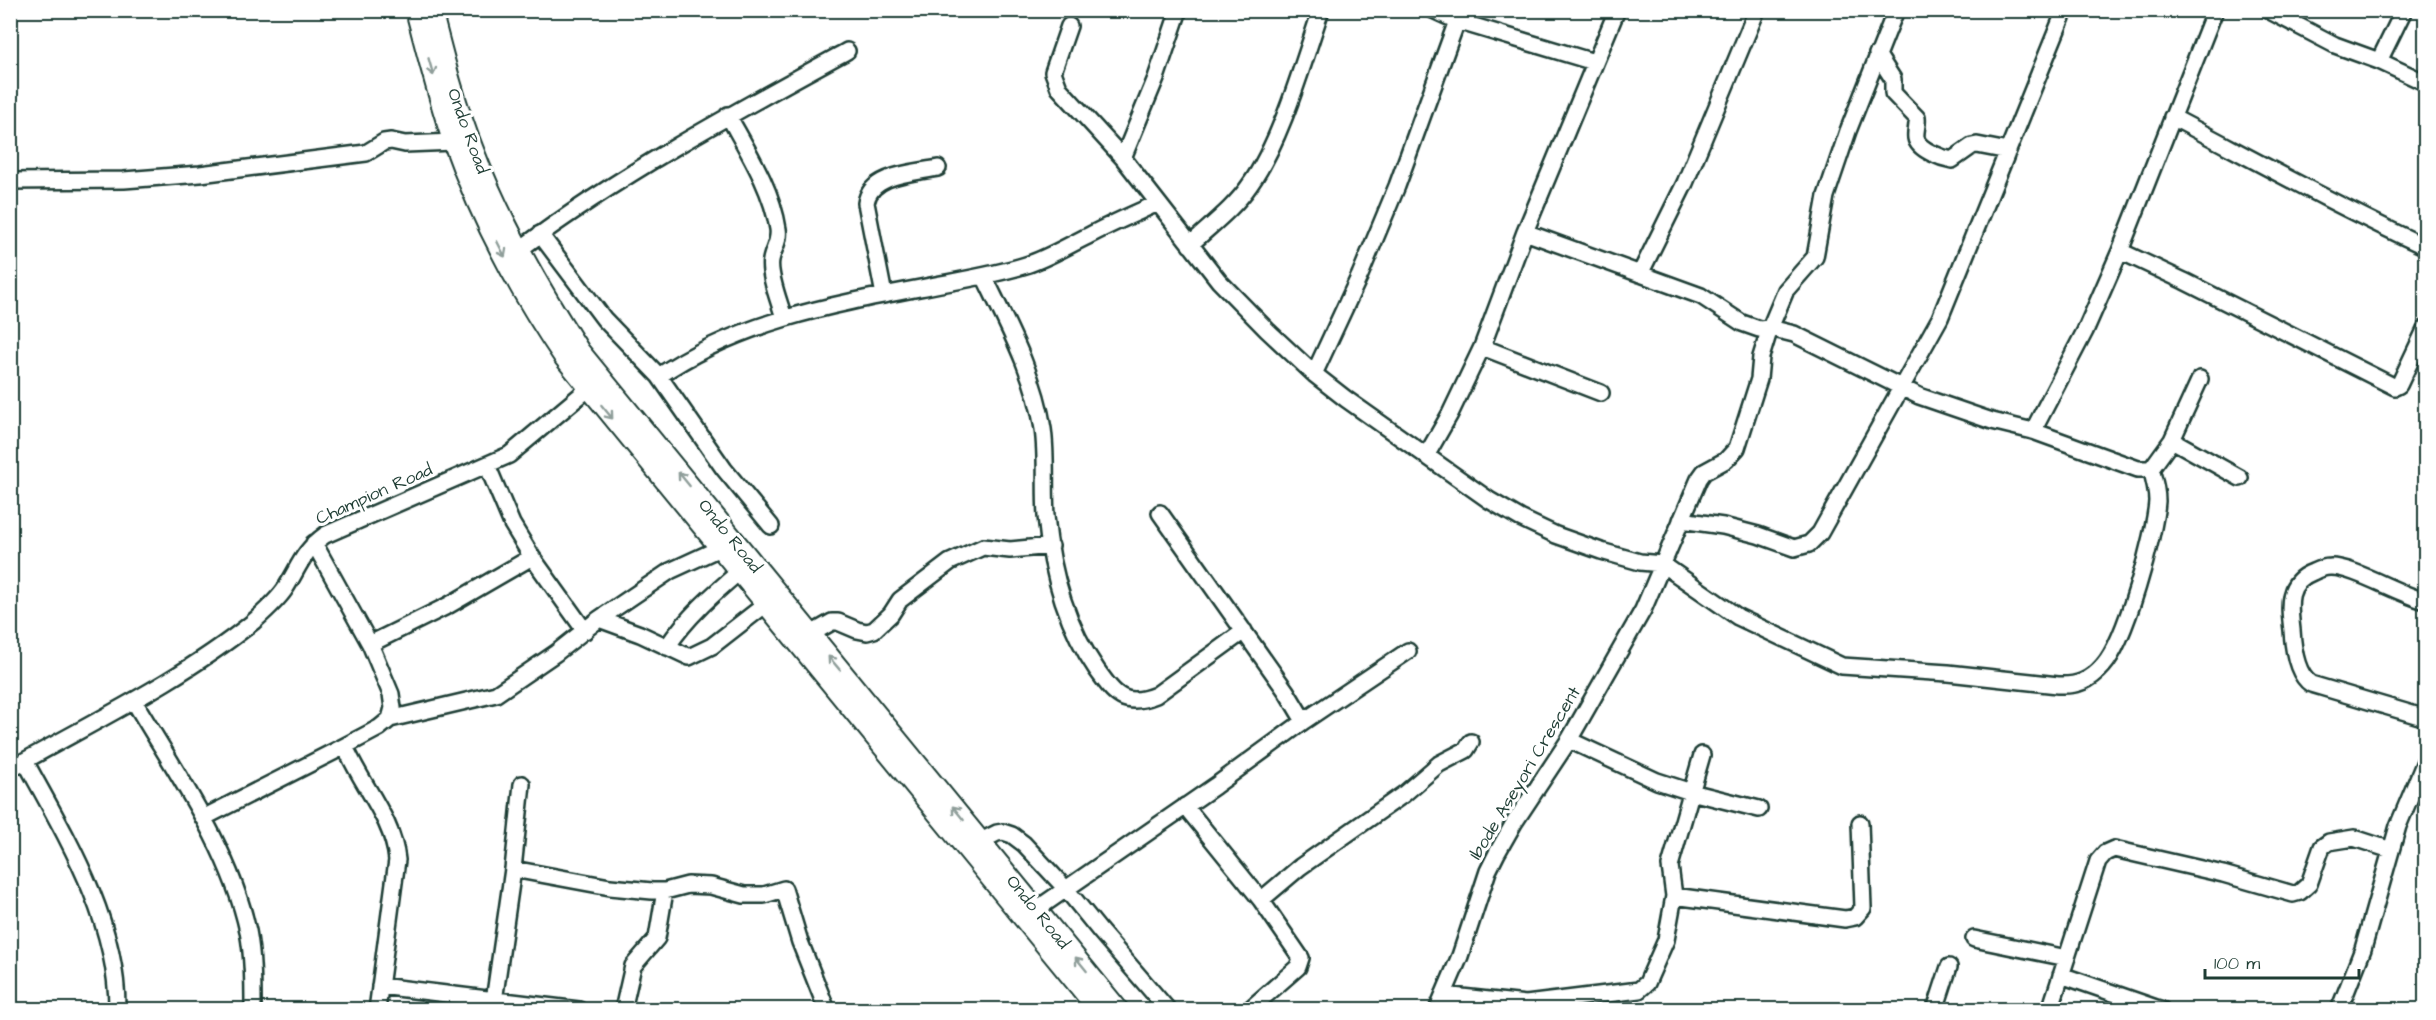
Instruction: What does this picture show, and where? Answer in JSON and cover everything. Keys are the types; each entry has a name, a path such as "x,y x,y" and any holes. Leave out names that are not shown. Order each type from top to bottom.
{"main road":[{"name":"Ondo Road","path":"416,10 454,142 472,189 510,267 542,323 588,389 766,604 981,841 1118,1010"},
{"name":"Ondo Road","path":"430,10 459,112 474,152 519,250 579,351 811,634 885,737 1099,1010"}],"street":[{"path":"1123,158 1156,78 1179,10"},
{"path":"1190,244 1233,204 1256,177 1293,90 1321,10"},
{"path":"1433,10 1457,21 1594,62"},
{"path":"1426,456 1450,414 1482,347 1525,232 1617,10"},
{"path":"1640,274 1685,183 1757,10"},
{"name":"Ibode Aseyori Crescent","path":"1440,1002 1460,956 1488,871 1497,854 1514,823 1569,740 1642,610 1699,479 1704,472 1726,460 1737,448 1759,379 1761,357 1770,328 1786,290 1815,257 1826,196 1848,131 1896,10"},
{"path":"1681,520 1723,526 1794,548 1809,544 1820,533 1940,318 2065,10"},
{"path":"2032,431 2085,331 2120,251 2215,10"},
{"path":"2268,10 2335,45 2379,61 2426,83"},
{"path":"2379,61 2404,10"},
{"path":"1314,374 1360,275 1397,186 1457,21"},
{"path":"1069,26 1053,72 1059,88 1123,158 1219,281 1314,374 1426,456 1489,500 1520,518 1556,535 1640,562 1662,564 1738,617 1842,666 1948,673 2075,686 2085,681 2103,666 2118,642 2126,621 2147,554 2156,514 2157,498 2151,469 2172,440 2200,379"},
{"path":"519,250 598,194 728,115 847,51"},
{"path":"1877,54 1893,79 1893,93 1917,118 1916,138 1920,145 1943,158 1952,160 1977,145 2008,151"},
{"path":"728,115 750,156 776,217 779,233 771,259 771,270 784,318"},
{"path":"2172,117 2280,176 2426,247"},
{"path":"10,181 124,180 200,174 366,153 384,142 391,141 405,144 454,142"},
{"path":"884,295 866,203 868,194 873,186 890,179 938,168"},
{"path":"659,376 686,357 731,336 784,318 1026,265 1052,255 1158,203"},
{"path":"1525,232 1701,296 1742,323 1759,329 1770,328 1794,334 1902,387 1992,421 2032,431 2138,469 2151,469"},
{"path":"540,234 604,319 659,376 724,469 771,526"},
{"path":"2120,251 2395,387 2399,385 2426,328"},
{"path":"984,276 1006,321 1033,390 1043,429 1047,517 1051,546 1061,596 1082,647 1118,696 1130,702 1141,701 1156,695 1244,631"},
{"path":"1296,357 1326,345"},
{"path":"1482,347 1601,393"},
{"name":"Champion Road","path":"10,769 134,701 255,620 284,591 304,553 325,535 509,455 588,389"},
{"path":"2172,440 2240,478"},
{"path":"487,465 512,524 532,557 585,631"},
{"path":"1160,513 1244,631 1304,721"},
{"path":"314,543 370,644 391,694 393,708 390,719"},
{"path":"811,634 832,622 856,630 867,632 874,630 891,614 900,600 933,574 950,562 983,547 1010,550 1051,546"},
{"path":"203,818 379,728 390,719 496,694 670,571 720,548"},
{"path":"370,644 449,604 532,557"},
{"path":"2426,601 2345,570 2325,567 2304,575 2294,584 2290,618 2293,644 2305,680 2311,684 2426,718"},
{"path":"667,647 681,626 709,597 740,572"},
{"path":"599,619 640,634 689,657 696,655 766,604"},
{"path":"1037,909 1304,721 1408,651"},
{"path":"134,701 203,818 228,873 248,932 254,1010"},
{"path":"1569,740 1657,781 1759,809"},
{"path":"1261,900 1300,867 1404,794 1439,764 1466,750 1471,742"},
{"path":"345,746 355,768 390,828 396,846 397,860 377,1010"},
{"path":"1440,1002 1518,1005 1639,990 1647,983 1666,940 1674,896 1670,866 1702,755"},
{"path":"2339,1010 2363,949 2391,850 2426,759"},
{"path":"25,761 68,840 92,894 104,928 112,963 117,1010"},
{"path":"494,1001 513,869 522,784"},
{"path":"1185,806 1261,900 1301,958 1301,963 1249,1010"},
{"path":"1674,896 1845,919 1855,917 1863,908 1860,823"},
{"path":"981,841 997,833 1012,835 1024,844 1066,889 1168,1010"},
{"path":"2050,1010 2079,914 2098,861 2114,849 2223,874 2294,894 2300,892 2313,879 2322,847 2326,843 2354,838 2391,850"},
{"path":"513,869 610,887 664,891 688,885 711,886 744,895 764,895 784,890 800,942 827,1010"},
{"path":"623,1010 633,966 657,938 664,891"},
{"path":"1974,939 2067,958"},
{"path":"1935,1010 1949,967"},
{"path":"2061,975 2162,1010"},
{"path":"380,986 579,1010"}]}
